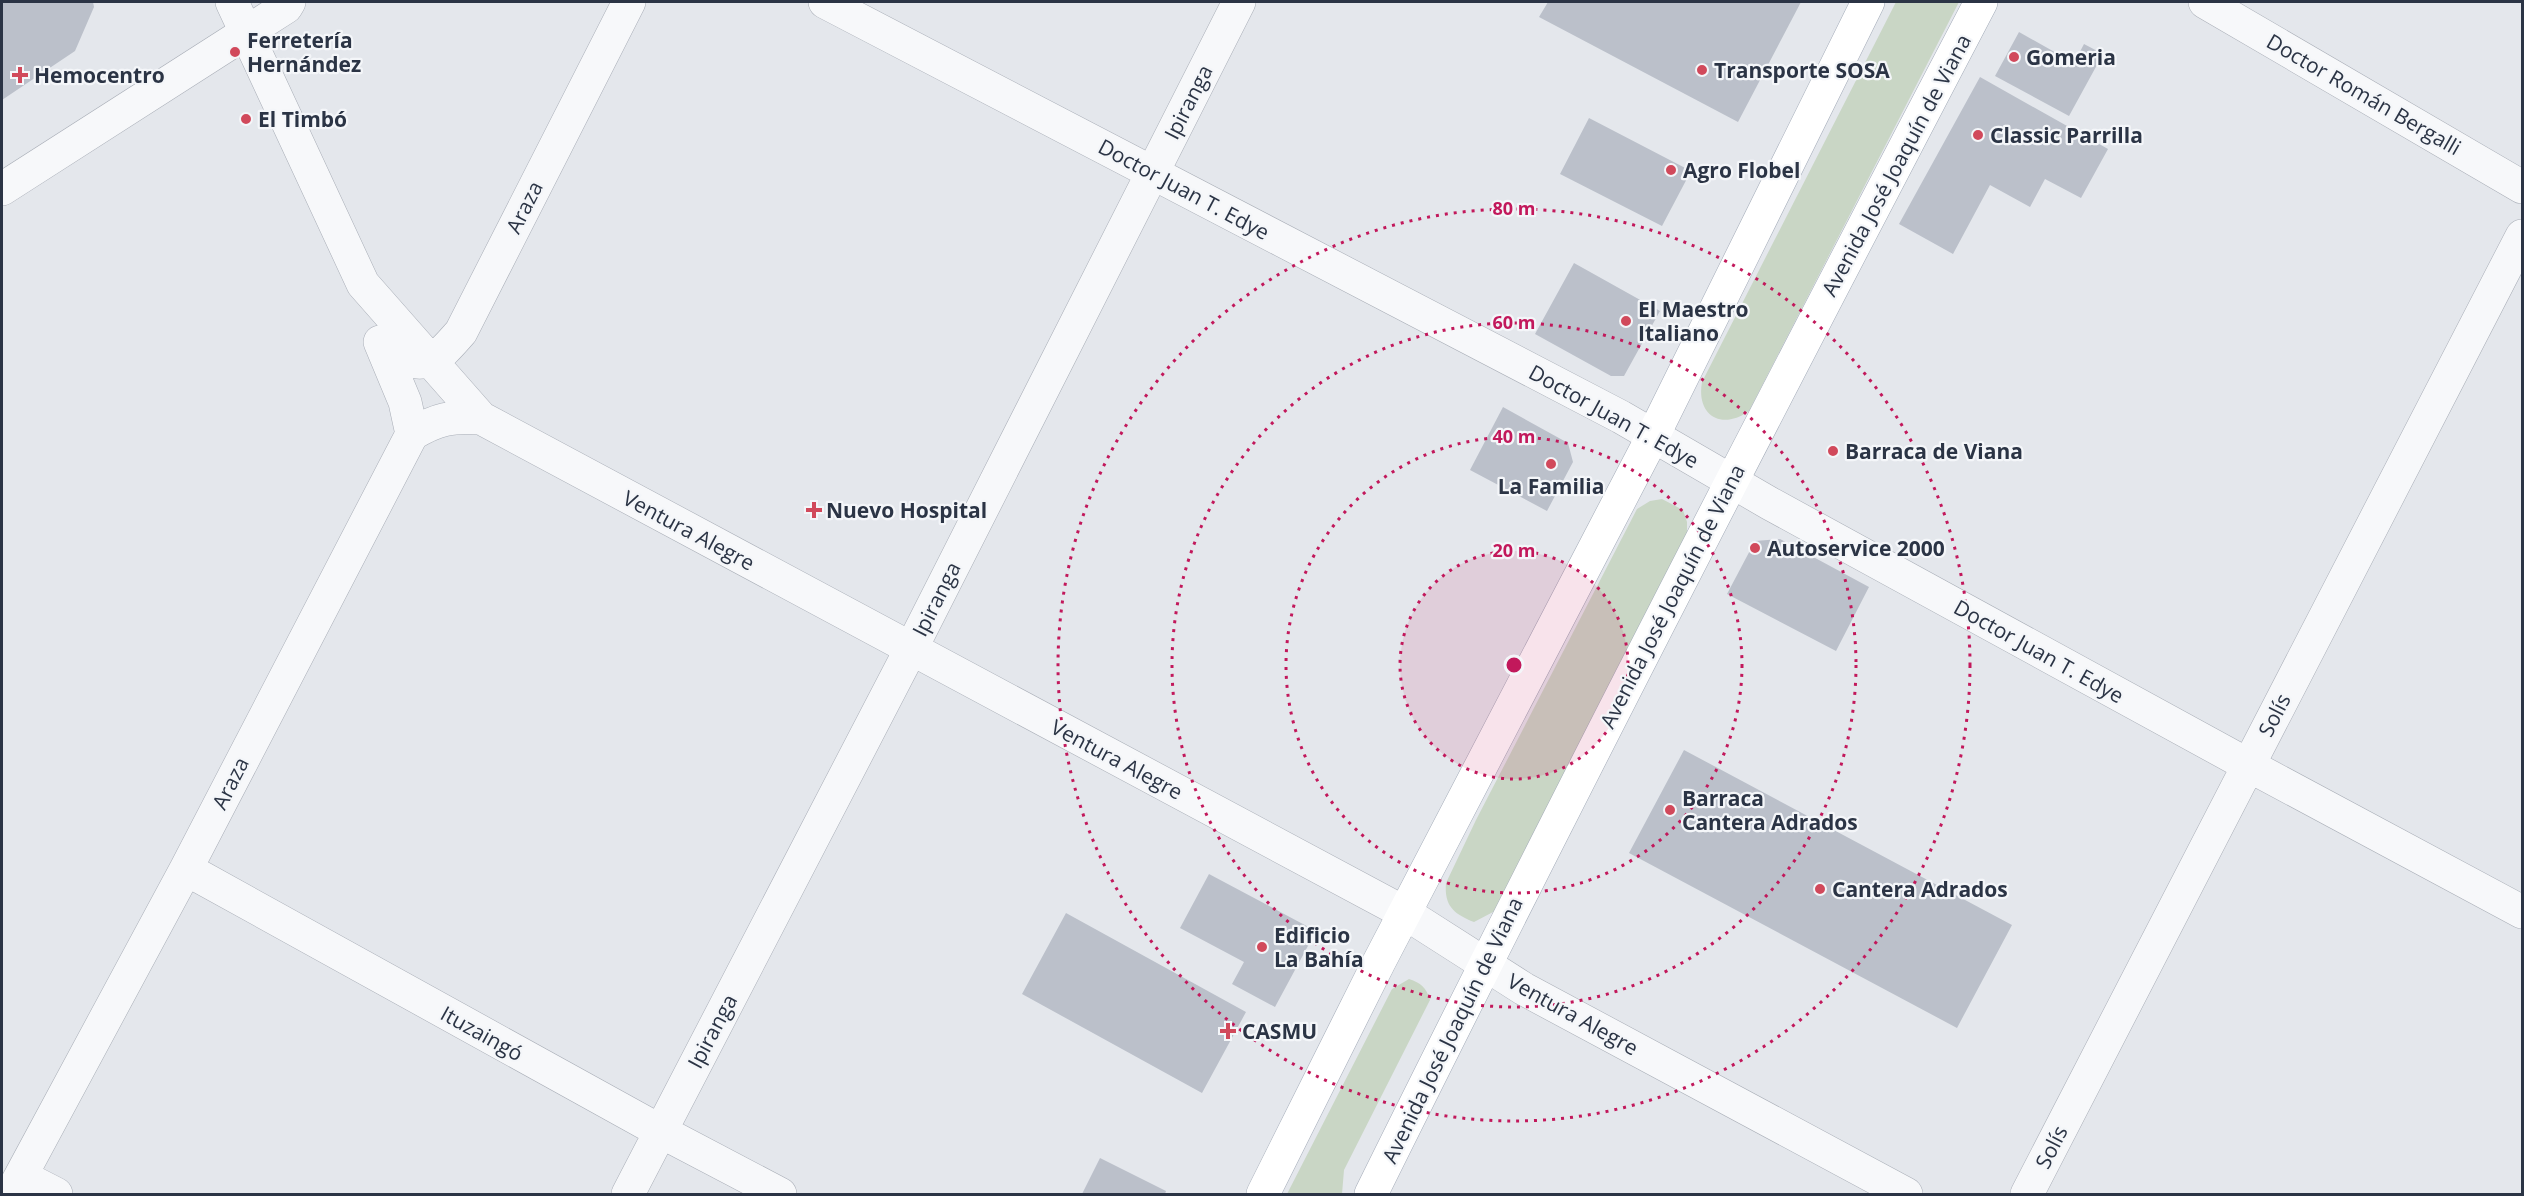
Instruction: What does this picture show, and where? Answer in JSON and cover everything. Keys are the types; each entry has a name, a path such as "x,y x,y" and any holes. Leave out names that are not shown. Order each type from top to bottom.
{"main road":[{"path":"1263,1194 1405,913 1653,435 1868,2"},
{"name":"Avenida José Joaquín de Viana","path":"1371,1194 1484,963 1730,481 1981,2"}],"street":[{"name":"Ventura Alegre","path":"232,2 363,284 481,418 1405,913 1524,989 1906,1194"},
{"path":"2,189 245,31 286,7 289,2"},
{"name":"Araza","path":"430,361 446,349 461,332 629,2"},
{"name":"Doctor Juan T. Edye","path":"825,2 1653,435 1730,481 2248,765 2523,912"},
{"name":"Ipiranga","path":"628,1194 911,649 1239,2"},
{"name":"Doctor Román Bergalli","path":"2205,2 2523,187"},
{"name":"Solís","path":"2027,1194 2523,236"},
{"name":"Ventura Alegre","path":"363,284 366,315 405,402 412,434"},
{"path":"384,351 415,363 430,361"},
{"path":"412,434 434,421 457,416 481,418"},
{"name":"Araza","path":"16,1185 186,869 412,434"},
{"name":"Ituzaingó","path":"186,869 660,1131 780,1194"},
{"path":"16,1185 56,1194"}],"green space":[{"path":"1896,2 1959,2 1749,411 1729,420 1713,416 1703,403 1702,382"},
{"path":"1662,499 1683,510 1687,522 1687,535 1495,911 1474,922 1467,919 1456,912 1449,903 1446,883 1476,820 1637,509 1650,501"},
{"path":"1409,979 1422,986 1430,1000 1344,1170 1342,1194 1287,1194 1392,989"}],"building":[{"name":"Hemocentro","path":"2,2 93,2 94,7 75,51 2,100"},
{"name":"Transporte SOSA","path":"1548,2 1801,2 1738,122 1539,17"},
{"path":"2019,32 2074,63 2084,44 2103,54 2069,116 1995,76"},
{"path":"1980,77 2108,149 2081,198 2045,179 2030,207 1990,185 1953,254 1899,224"},
{"path":"1589,118 1691,171 1662,226 1560,174"},
{"path":"1574,263 1660,311 1624,376 1611,376 1535,334"},
{"path":"1503,407 1568,443 1573,462 1547,511 1470,470"},
{"path":"1780,539 1869,587 1836,651 1727,594 1755,541"},
{"name":"Cantera Adrados","path":"1684,750 2012,925 1957,1028 1629,853"},
{"name":"Edificio La Bahía","path":"1209,874 1316,931 1275,1007 1232,984 1244,962 1180,928"},
{"path":"1066,913 1246,1012 1202,1093 1022,994"},
{"path":"1100,1158 1166,1191 1165,1194 1082,1194"}],"place":[{"name":"Ferretería Hernández","path":"235,52"},
{"name":"Gomeria","path":"2014,57"},
{"name":"Transporte SOSA","path":"1702,70"},
{"name":"Hemocentro","path":"20,75"},
{"name":"El Timbó","path":"246,119"},
{"name":"Classic Parrilla","path":"1978,135"},
{"name":"Agro Flobel","path":"1671,170"},
{"name":"El Maestro Italiano","path":"1626,321"},
{"name":"Barraca de Viana","path":"1833,451"},
{"name":"La Familia","path":"1551,464"},
{"name":"Nuevo Hospital","path":"814,510"},
{"name":"Autoservice 2000","path":"1755,548"},
{"name":"Barraca Cantera Adrados","path":"1670,810"},
{"name":"Cantera Adrados","path":"1820,889"},
{"name":"Edificio La Bahía","path":"1262,947"},
{"name":"CASMU","path":"1228,1031"}]}
